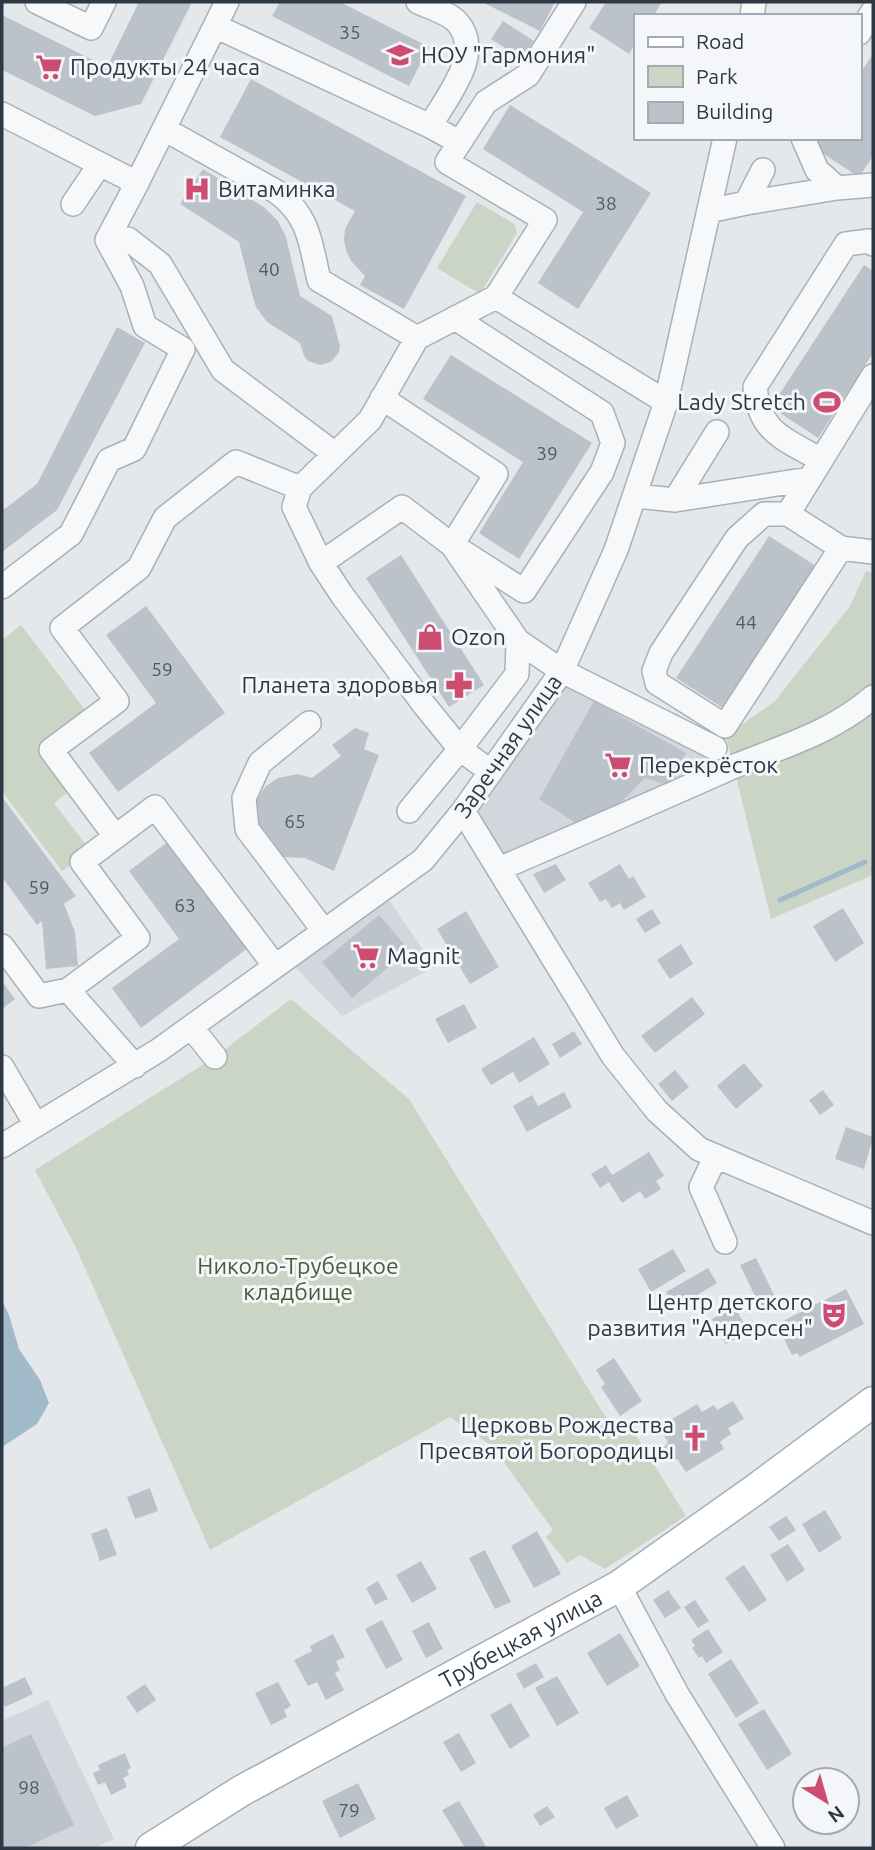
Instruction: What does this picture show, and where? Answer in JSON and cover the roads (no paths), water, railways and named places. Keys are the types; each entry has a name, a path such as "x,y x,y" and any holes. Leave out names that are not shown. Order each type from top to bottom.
{"main road":[{"name":"Трубецкая улица","path":"151,1848 242,1791 619,1586 757,1489 873,1402"}],"street":[{"path":"37,2 91,28 104,2"},
{"path":"107,240 227,2"},
{"path":"418,2 456,22 468,44 463,68 430,126"},
{"path":"491,772 460,749 425,706 342,594 321,562 294,508 300,488 370,420 417,338 496,297 545,220 447,162 485,102 528,75 574,2"},
{"path":"861,30 873,11"},
{"path":"215,26 459,142"},
{"path":"2,114 138,183"},
{"path":"164,130 242,172 292,204 308,233 319,280 417,338"},
{"name":"Заречная улица","path":"2,1146 135,1066 424,860 463,811 562,671 617,550 666,402 725,140"},
{"path":"804,140 817,170 837,188"},
{"path":"73,204 100,164"},
{"path":"746,202 762,170"},
{"path":"709,211 746,202 873,184"},
{"path":"107,240 128,239 160,264 223,370 335,454"},
{"path":"2,587 71,534 109,460 134,449 183,349 145,326 132,286 107,240"},
{"path":"815,469 769,430 757,406 755,387 846,244 869,241 873,244"},
{"path":"496,297 666,402"},
{"path":"321,562 402,507 452,545 524,591 602,472 612,443 602,413 455,318"},
{"path":"788,514 873,376"},
{"path":"382,398 496,474 452,545"},
{"path":"675,500 717,432"},
{"path":"116,836 51,750 117,701 62,628 139,568 165,518 236,462 300,488"},
{"path":"636,496 675,500 815,469"},
{"path":"841,548 725,726 657,683 654,671 661,653 737,538 764,514 788,514 841,548 873,552"},
{"path":"452,545 518,641 562,671 715,748"},
{"path":"409,810 517,674 518,641"},
{"path":"499,869 826,730 855,712 873,696"},
{"path":"309,723 260,763 243,798 247,829 324,931"},
{"path":"2,946 39,996 68,990 138,938 82,862 155,807 275,966"},
{"path":"463,811 613,1056 657,1111 699,1149 873,1223"},
{"path":"68,990 135,1066"},
{"path":"191,1027 215,1057"},
{"path":"2,1067 10,1104 36,1125"},
{"path":"716,1156 701,1188 725,1242"},
{"path":"619,1586 677,1695 773,1848"}],"water":[{"path":"2,1301 19,1349 40,1380 49,1403 37,1424 2,1447"}],"waterway":[{"path":"780,900 865,862"}],"place":[{"name":"НОУ \"Гармония\"","path":"400,55"},
{"name":"Продукты 24 часа","path":"49,67"},
{"name":"Витаминка","path":"197,189"},
{"name":"Lady Stretch","path":"827,402"},
{"name":"Ozon","path":"430,637"},
{"name":"Планета здоровья","path":"459,685"},
{"name":"Перекрёсток","path":"618,765"},
{"name":"Magnit","path":"366,956"},
{"name":"Центр детского развития \"Андерсен\"","path":"834,1315"},
{"name":"Церковь Рождества Пресвятой Богородицы","path":"695,1438"}],"park label":[{"name":"Николо-Трубецкое кладбище","path":"298,1279"}]}
